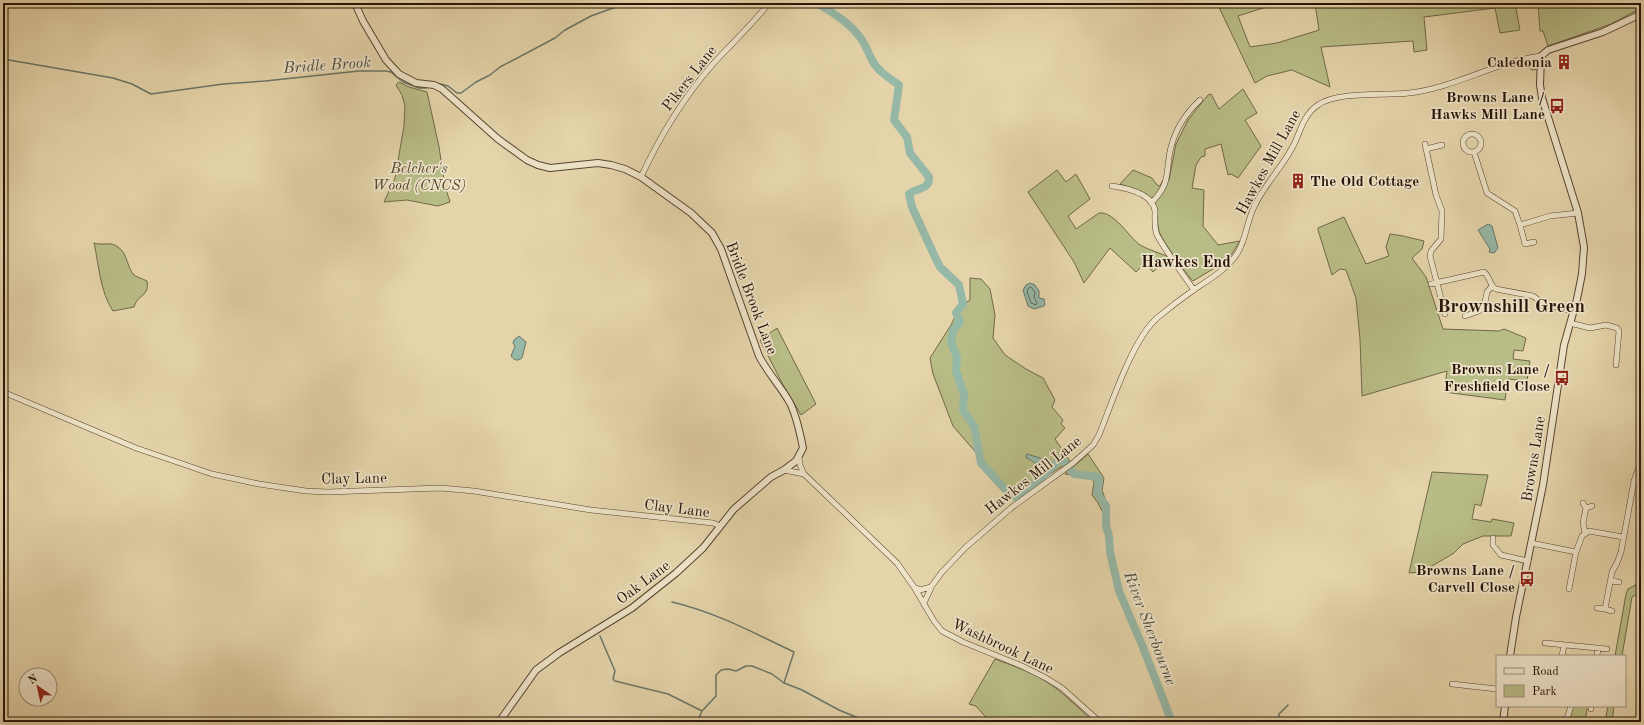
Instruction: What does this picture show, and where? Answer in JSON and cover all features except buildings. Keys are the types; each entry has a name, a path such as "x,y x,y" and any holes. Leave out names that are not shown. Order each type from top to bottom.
{"street":[{"name":"Bridle Brook Lane","path":"355,3 363,21 392,68 408,79 442,89 498,139 527,160 545,168 598,163 624,168 641,177 691,213 712,233 716,239 759,356 794,412 803,448 800,457"},
{"name":"Pikers Lane","path":"641,177 666,127 691,92 713,64 746,31 769,3"},
{"name":"Hawkes Mill Lane","path":"924,603 931,587 942,572 961,552 990,525 1011,508 1062,472 1092,445 1099,435 1137,344 1156,319 1220,272 1238,252 1243,243 1248,222 1255,205 1267,184 1293,148 1304,118 1317,105 1330,99 1411,93 1450,83 1525,58 1541,56 1548,50 1602,32 1641,14"},
{"name":"Browns Lane","path":"1510,655 1516,617 1548,454 1563,352 1580,287 1583,261 1582,233 1578,213 1542,98 1540,85 1541,56"},
{"path":"1151,202 1163,189 1168,173 1171,146 1178,128 1186,115 1200,100"},
{"path":"1442,145 1426,147 1436,195 1442,211 1441,238 1430,254 1445,314"},
{"path":"1474,152 1487,193 1515,211 1525,244 1534,242"},
{"path":"1112,186 1126,188 1145,196 1151,202 1154,210 1157,234 1194,290"},
{"path":"1520,225 1550,216 1578,213"},
{"path":"1431,284 1482,271 1487,274 1492,286 1499,290 1533,296 1544,304 1573,311"},
{"path":"1465,316 1479,311 1484,307 1487,291 1492,286"},
{"path":"1570,323 1590,328 1606,326 1617,328 1619,331 1616,365"},
{"name":"Clay Lane","path":"3,392 136,448 212,474 259,484 306,491 328,492 440,488 474,491 591,510 713,523 720,526"},
{"path":"784,470 800,457"},
{"path":"800,457 800,465 804,474"},
{"path":"1605,609 1612,572 1618,563 1621,552 1634,481 1641,461"},
{"path":"784,470 804,474"},
{"name":"Oak Lane","path":"499,722 536,670 626,612 656,590 695,556 734,509 771,477 784,470"},
{"name":"Washbrook Lane","path":"804,474 897,563 942,631 963,642 1022,666 1046,678 1062,688 1100,722"},
{"path":"1569,589 1576,552 1580,540 1585,533 1583,523 1584,505 1592,506"},
{"path":"1585,533 1589,532 1623,537"},
{"path":"1493,538 1493,545 1501,555 1528,561"},
{"path":"1531,543 1576,552"},
{"path":"1611,581 1619,582"},
{"path":"914,587 920,590 931,587"},
{"path":"1597,608 1612,611"},
{"path":"1545,643 1607,649"},
{"path":"1562,655 1564,645"},
{"path":"1597,655 1598,648"},
{"path":"1452,684 1496,690"},
{"path":"1503,722 1505,707"},
{"path":"1566,722 1566,717 1571,707"}],"green space":[{"path":"1217,3 1264,3 1266,7 1238,16 1250,47 1277,43 1319,30 1315,3 1515,3 1520,30 1500,33 1495,8 1424,17 1427,50 1414,52 1413,41 1321,47 1330,87 1292,70 1267,76 1255,83"},
{"path":"1538,3 1641,3 1641,8 1611,24 1548,46 1543,31 1540,31"},
{"path":"1528,60 1534,63 1538,69 1532,70 1525,64 1514,65 1514,64"},
{"name":"Belcher's Wood (CNCS)","path":"399,82 409,87 427,92 439,147 445,186 450,202 438,206 407,200 384,202 395,178 404,126 405,106 402,95 396,85"},
{"path":"1243,89 1257,113 1245,120 1261,146 1238,178 1231,174 1228,175 1221,144 1205,149 1205,156 1201,157 1196,165 1192,188 1204,190 1203,226 1218,245 1240,241 1228,260 1193,281 1174,256 1159,231 1157,210 1154,203 1120,184 1133,170 1152,178 1157,185 1160,186 1163,180 1169,180 1176,144 1188,120 1208,95 1211,94 1219,109"},
{"path":"1057,170 1066,182 1076,174 1090,199 1068,216 1076,229 1099,213 1105,213 1116,220 1140,245 1169,257 1153,272 1145,263 1136,272 1110,248 1084,283 1074,262 1028,192"},
{"path":"1344,217 1366,264 1389,256 1386,247 1390,234 1424,241 1422,249 1412,258 1426,277 1443,329 1499,331 1504,329 1526,338 1523,351 1514,350 1513,359 1530,361 1527,381 1508,379 1505,400 1444,392 1447,371 1362,396 1360,339 1356,298 1346,270 1340,269 1332,275 1318,230 1318,228"},
{"path":"94,243 112,244 118,247 125,256 133,274 147,281 147,290 134,307 113,311 105,295 100,278"},
{"path":"970,278 981,279 990,289 995,315 993,338 1005,355 1043,378 1055,400 1052,407 1063,420 1061,424 1065,428 1055,439 1070,461 1015,497 981,463 979,456 953,426 933,374 930,358 958,311 970,300"},
{"path":"777,328 816,404 801,415 782,383 760,340"},
{"path":"1088,454 1104,478 1102,490 1109,510 1102,511 1092,495 1094,482 1091,478 1065,474"},
{"path":"1432,472 1488,475 1481,506 1475,504 1472,519 1491,522 1492,519 1514,523 1511,536 1483,536 1463,544 1454,553 1422,572 1409,573"},
{"path":"1641,582 1641,592 1632,597 1622,655 1615,655 1626,594 1628,589"},
{"path":"995,659 1026,671 1051,684 1094,722 990,722 976,706 969,704"},
{"path":"1573,707 1590,707 1590,709 1587,709 1585,722 1568,722"},
{"path":"1608,707 1614,707 1612,722 1605,722"}],"water":[{"path":"1488,224 1492,226 1498,248 1494,253 1489,252 1490,249 1478,230"},
{"path":"1030,283 1035,285 1039,291 1039,298 1044,299 1044,306 1034,309 1028,306 1023,290 1026,285"},
{"path":"519,336 526,342 522,358 516,360 511,356 515,346 513,343 514,340"},
{"path":"1027,454 1040,458 1049,469 1042,468 1026,458"}],"waterway":[{"name":"Bridle Brook","path":"433,82 448,86 457,93 461,93 500,67 555,38 565,30 591,16 627,3"},
{"name":"River Sherbourne","path":"818,3 840,18 855,31 863,41 876,67 899,85 894,120 907,137 910,153 929,177 929,181 925,187 909,194 912,207 940,267 959,285 963,304 956,313 960,322 953,330 951,343 957,357 956,371 964,395 963,410 974,426 981,463 1004,488 1015,497 1034,484 1062,458 1074,474 1098,477 1099,481 1097,493 1106,506 1106,526 1119,591 1172,722"},
{"name":"Bridle Brook","path":"3,59 113,78 132,84 151,94 223,84 359,71 391,72 403,82 419,88 426,88 429,86"},
{"path":"672,602 719,617 794,652 784,683"},
{"path":"600,636 615,671 613,679 615,681 668,694 702,711"},
{"path":"697,722 702,711 716,696 716,675 721,670 728,669 736,671 746,666 752,666 772,674 784,683 802,690 839,710 868,722"},
{"path":"1278,722 1279,714 1288,705"}],"place":[{"name":"Caledonia","path":"1564,62"},
{"name":"Browns Lane / Hawks Mill Lane","path":"1557,106"},
{"name":"The Old Cottage","path":"1298,181"},
{"name":"Browns Lane / Freshfield Close","path":"1562,378"},
{"name":"Browns Lane / Carvell Close","path":"1527,579"}],"district":[{"name":"Hawkes End","path":"1186,261"},
{"name":"Brownshill Green","path":"1511,305"}]}
